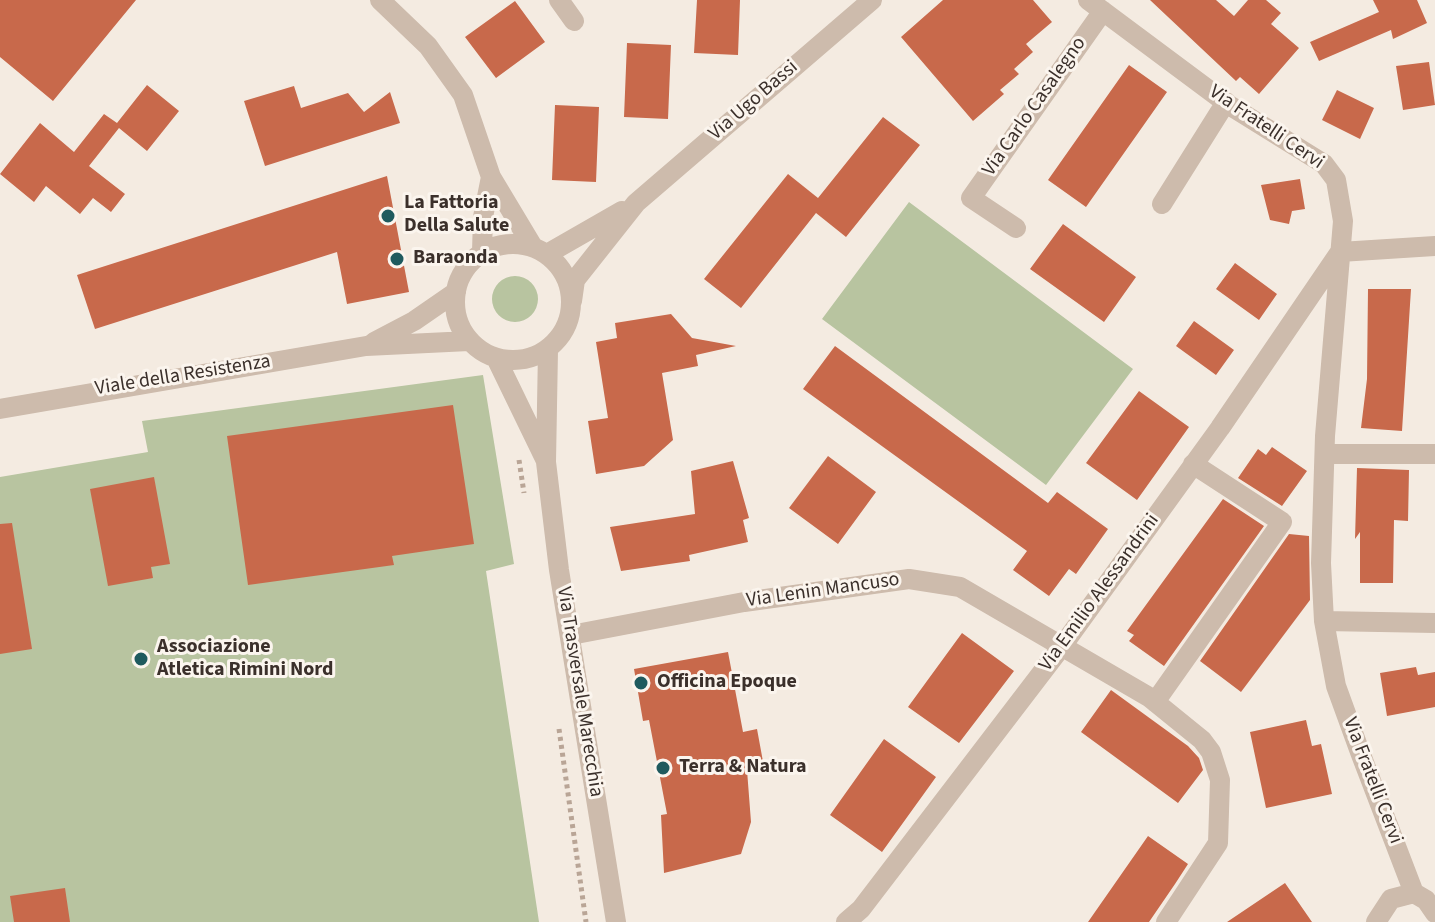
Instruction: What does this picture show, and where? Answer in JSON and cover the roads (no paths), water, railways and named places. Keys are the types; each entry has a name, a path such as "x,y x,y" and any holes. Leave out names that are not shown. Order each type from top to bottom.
{"street":[{"path":"380,0 428,46 463,95 491,177 540,250 560,266 569,283 572,301 570,320 548,350 523,360 496,358 469,341 455,309 456,292 469,263 482,252 499,245 540,250"},
{"path":"559,0 574,21"},
{"name":"Via Ugo Bassi","path":"572,301 575,280 636,203 872,0"},
{"name":"Via Fratelli Cervi","path":"1095,6 1226,102 1324,164 1336,180 1341,196 1340,252 1325,454 1321,563 1324,621 1336,686 1414,893 1426,900 1435,913"},
{"name":"Via Carlo Casalegno","path":"1016,228 971,198 1095,6"},
{"path":"1162,204 1226,102"},
{"path":"482,252 483,217 491,177"},
{"name":"Via Ugo Bassi","path":"540,250 636,203"},
{"path":"1340,252 1435,246"},
{"name":"Via Emilio Alessandrini","path":"846,922 870,898 1063,645 1340,252"},
{"name":"Viale della Resistenza","path":"366,346 414,321 456,292"},
{"name":"Viale della Resistenza","path":"0,409 366,346 469,341"},
{"name":"Via Trasversale Marecchia","path":"548,350 546,462 616,922"},
{"name":"Via Trasversale Marecchia","path":"496,358 546,462"},
{"path":"1325,454 1435,454"},
{"path":"1155,702 1282,522 1193,464"},
{"name":"Via Lenin Mancuso","path":"571,635 744,602 909,579 960,587 1155,702 1202,740 1211,752 1220,780 1222,808 1218,843 1166,922"},
{"path":"1324,621 1435,623"},
{"path":"1376,922 1391,899 1414,893"}],"place":[{"name":"La Fattoria Della Salute","path":"388,216"},
{"name":"Baraonda","path":"397,259"},
{"name":"Associazione Atletica Rimini Nord","path":"141,659"},
{"name":"Officina Epoque","path":"641,683"},
{"name":"Terra & Natura","path":"663,768"}]}
